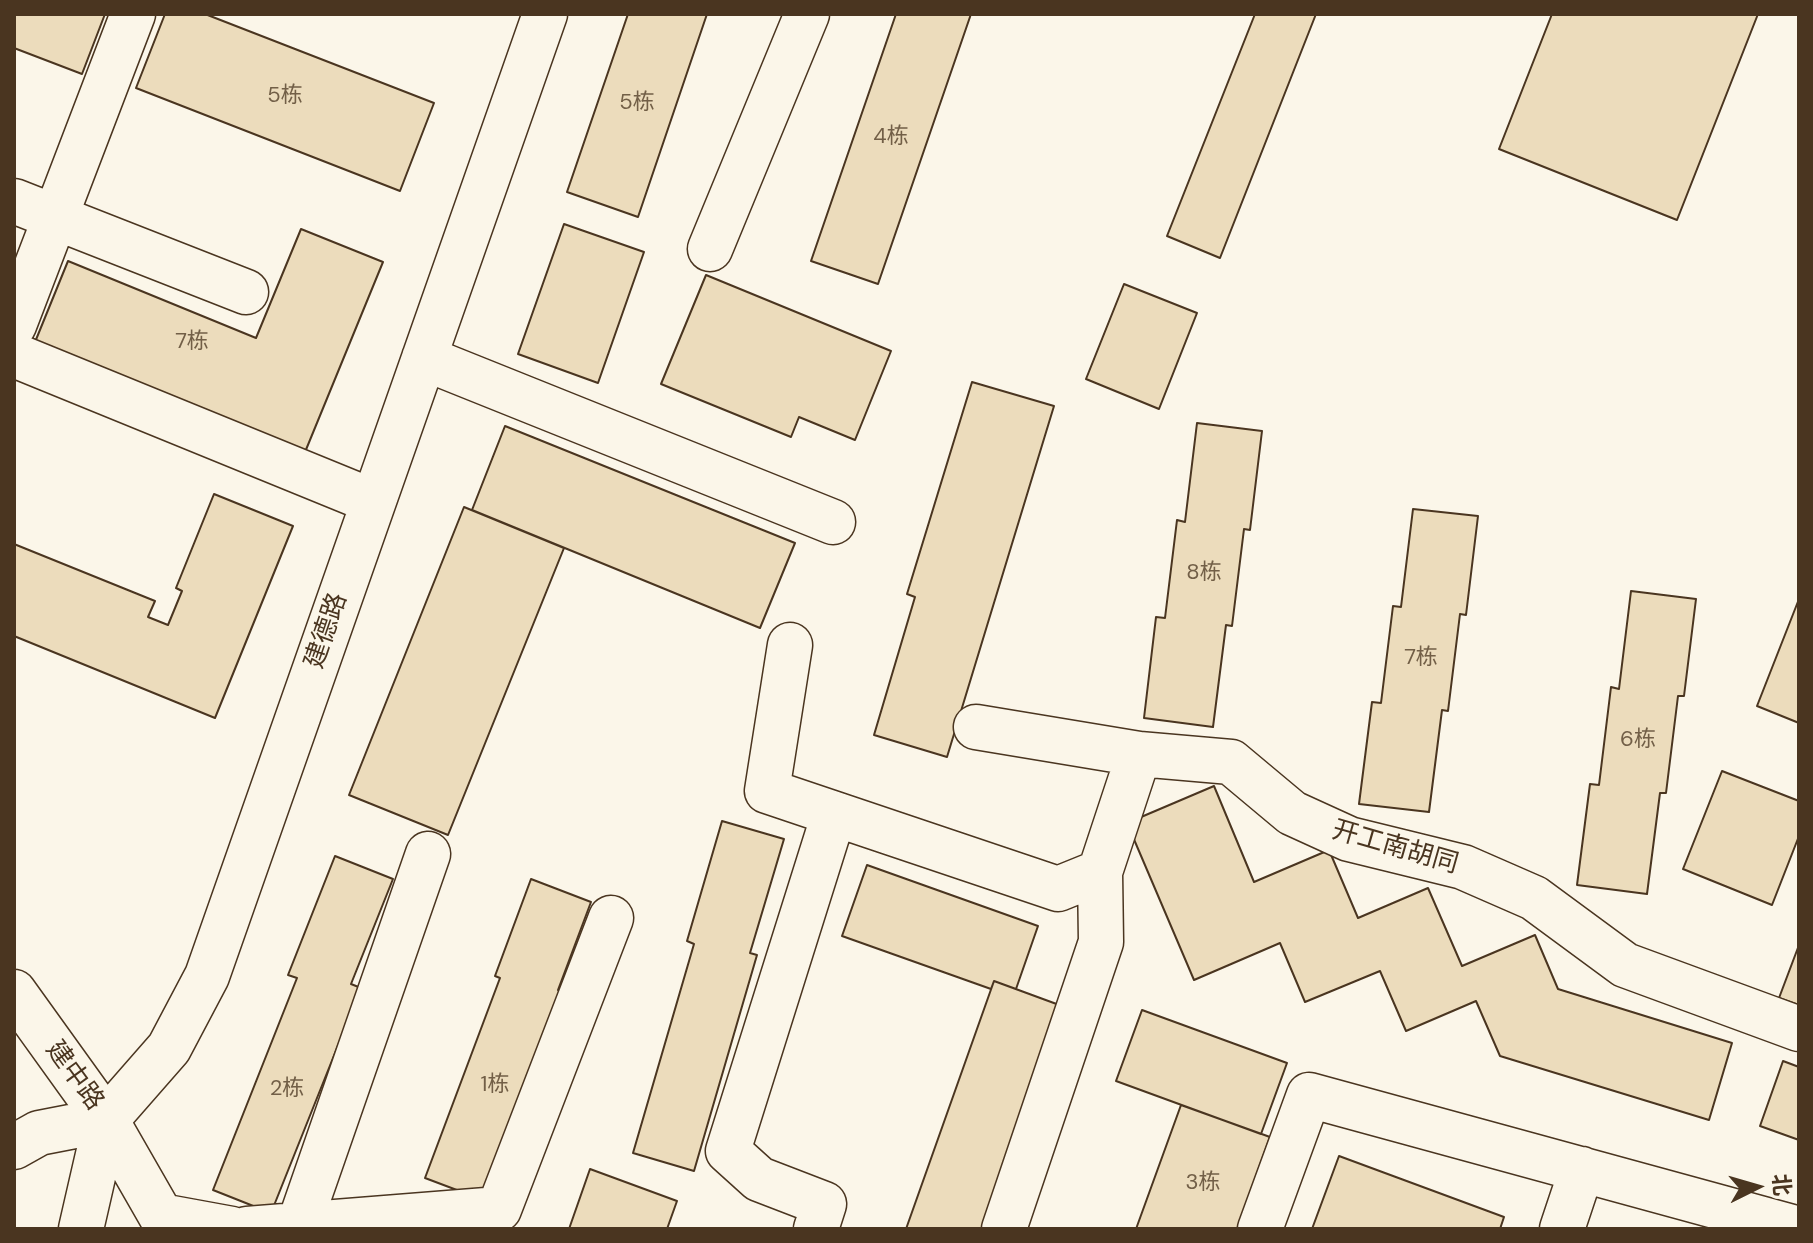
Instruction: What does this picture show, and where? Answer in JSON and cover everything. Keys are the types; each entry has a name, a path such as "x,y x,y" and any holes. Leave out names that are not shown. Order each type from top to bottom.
{"street":[{"path":"14,325 133,14"},
{"name":"建德路","path":"81,1229 106,1120 169,1048 207,976 545,14"},
{"path":"710,249 807,14"},
{"path":"14,201 246,292"},
{"path":"14,355 372,501"},
{"path":"424,358 833,522"},
{"path":"790,645 767,791 1058,889 1100,872"},
{"name":"开工南胡同","path":"976,727 1139,754 1231,762 1292,813 1349,839 1463,867 1534,898 1625,965 1799,1029"},
{"path":"1004,1229 1101,942 1100,872 1139,754"},
{"path":"816,1229 824,1204 759,1179 728,1151 834,814"},
{"path":"299,1225 428,854"},
{"path":"247,1229 499,1209 611,918"},
{"name":"建中路","path":"14,992 106,1120 161,1216 232,1229"},
{"path":"1260,1229 1309,1095 1799,1229"},
{"path":"14,1147 39,1133 106,1120 113,1203 106,1229"},
{"path":"1562,1229 1582,1169"}],"building":[{"path":"14,14 105,14 82,74 14,48"},
{"path":"165,14 205,14 434,103 400,191 136,88"},
{"path":"628,14 707,14 638,217 567,192"},
{"path":"896,14 971,14 878,284 811,261"},
{"path":"1255,14 1316,14 1220,258 1167,236"},
{"path":"1552,14 1758,14 1677,220 1499,149"},
{"path":"564,224 644,252 598,383 518,354"},
{"path":"301,229 383,262 303,457 33,347 68,261 256,338"},
{"path":"706,275 891,351 855,440 799,417 791,437 661,384"},
{"path":"1124,284 1197,313 1159,409 1086,379"},
{"path":"972,382 1054,406 947,757 874,735 915,597 907,594"},
{"path":"1197,423 1262,431 1250,530 1244,529 1232,626 1226,625 1213,727 1144,718 1156,617 1165,618 1177,520 1185,522"},
{"path":"505,426 795,543 760,628 472,510"},
{"path":"214,494 293,526 215,718 14,636 14,544 155,601 148,617 168,625 182,591 176,588"},
{"path":"464,507 564,548 448,835 349,795"},
{"path":"1413,509 1478,516 1466,615 1460,614 1448,711 1442,710 1429,812 1359,804 1372,702 1381,703 1393,606 1401,607"},
{"path":"1631,591 1696,599 1684,696 1678,696 1666,793 1660,793 1647,894 1577,885 1590,784 1599,785 1611,687 1619,689"},
{"path":"1799,599 1799,723 1757,706"},
{"path":"1722,771 1799,801 1799,836 1772,905 1683,869"},
{"path":"1214,786 1254,882 1329,850 1358,918 1428,888 1462,966 1535,935 1558,989 1732,1043 1709,1120 1500,1056 1476,1001 1406,1031 1380,971 1305,1002 1280,943 1194,980 1127,823"},
{"path":"722,821 784,839 750,953 757,955 694,1171 633,1153 694,944 687,941"},
{"path":"335,856 393,879 351,984 361,988 271,1213 213,1190 297,978 288,975"},
{"path":"867,865 1038,926 1016,989 994,981 991,989 842,936"},
{"path":"531,879 591,902 558,990 565,993 486,1201 425,1178 500,978 495,976"},
{"path":"1799,945 1799,1005 1779,998"},
{"path":"994,981 1062,1006 982,1229 906,1229"},
{"path":"1142,1010 1287,1063 1261,1134 1116,1081"},
{"path":"1783,1061 1799,1067 1799,1140 1760,1126"},
{"path":"1181,1105 1270,1137 1237,1229 1136,1229"},
{"path":"1339,1156 1504,1217 1500,1229 1312,1229"},
{"path":"590,1169 677,1201 667,1229 569,1229"}]}
